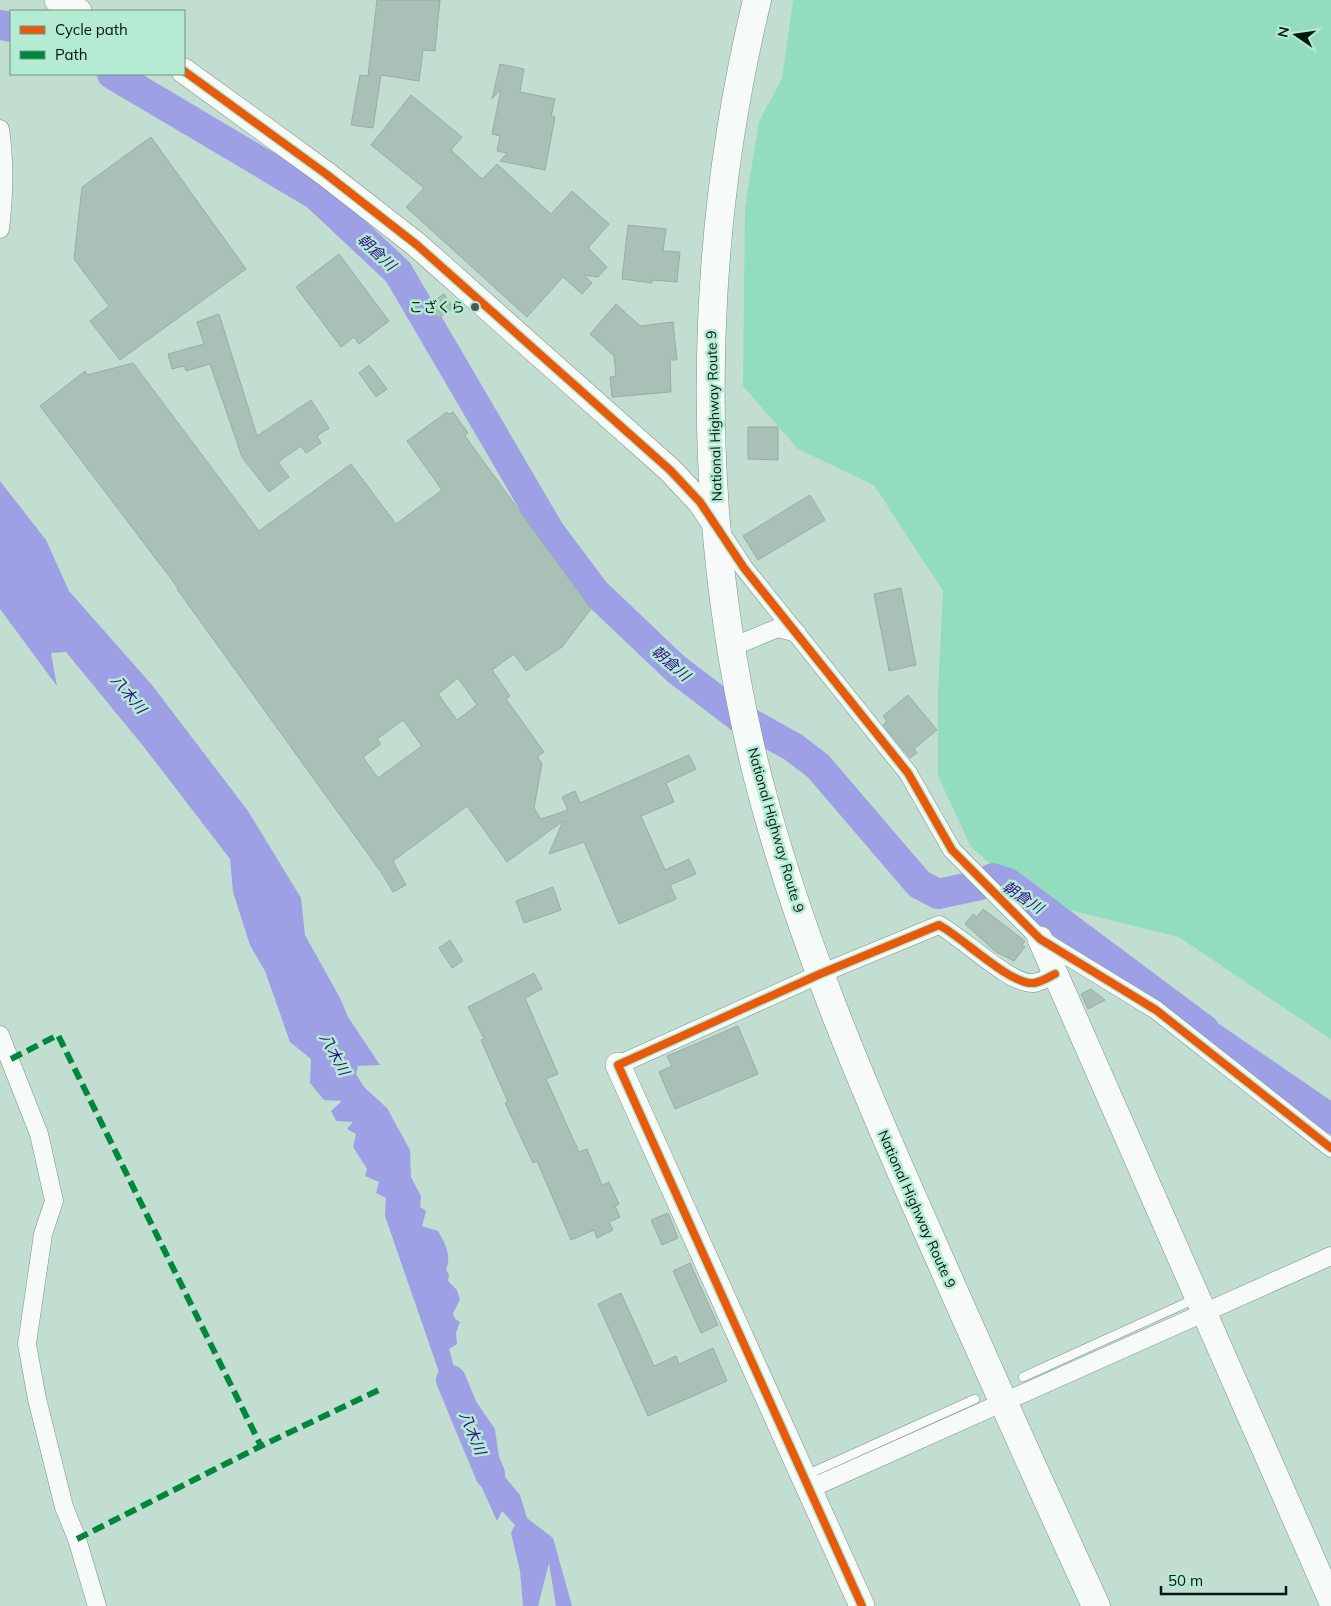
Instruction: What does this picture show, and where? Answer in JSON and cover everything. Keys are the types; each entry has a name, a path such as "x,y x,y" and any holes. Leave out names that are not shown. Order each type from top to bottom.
{"highway":[{"name":"National Highway Route 9","path":"757,0 736,99 726,163 712,300 711,425 718,529 732,647 750,743 782,861 820,974 861,1081 1002,1401 1096,1606"}],"street":[{"path":"56,0 77,10"},
{"path":"185,72 326,174 417,245 670,470 700,502 744,568 908,773 952,850 1040,939 1156,1010 1331,1148"},
{"path":"0,129 3,155 0,229"},
{"path":"732,647 778,628 797,633"},
{"path":"862,1606 618,1065 820,974 939,925 991,963 1025,982 1034,983 1055,974"},
{"path":"1040,939 1331,1601"},
{"path":"0,1036 39,1134 54,1201 44,1234 27,1344 37,1399 64,1507 77,1539 97,1606"},
{"path":"806,1483 1002,1401 1201,1305 1331,1256"}],"lane":[{"path":"1023,1377 1201,1305"},
{"path":"806,1483 974,1399"}],"green space":[{"path":"793,0 1331,0 1331,1039 1179,937 1033,901 971,847 938,776 938,693 943,591 874,485 798,449 743,386 745,209 759,121 782,79"}],"water":[{"path":"0,481 46,540 69,591 152,685 248,811 301,898 305,935 340,998 348,1017 380,1065 358,1066 356,1074 364,1087 387,1108 410,1150 411,1177 421,1196 420,1207 426,1211 422,1226 438,1231 447,1250 448,1264 446,1269 449,1275 448,1281 457,1290 460,1300 453,1313 455,1319 460,1322 456,1333 457,1344 449,1349 455,1371 495,1429 501,1472 520,1495 527,1518 553,1538 572,1606 556,1606 549,1563 538,1606 523,1606 520,1571 511,1533 515,1525 502,1511 497,1521 452,1422 440,1375 385,1216 386,1198 376,1193 379,1182 365,1176 367,1169 353,1147 356,1134 347,1129 353,1122 336,1121 331,1111 342,1101 324,1100 310,1083 311,1059 290,1042 265,971 250,945 233,892 230,859 144,747 66,652 51,653 57,686 0,609","holes":["463,1417 477,1419 483,1428 479,1439 469,1434"]}],"building":[{"path":"377,0 440,0 435,51 423,50 419,81 381,75 373,128 351,125 360,75 368,76"},
{"path":"500,64 524,69 520,92 555,99 551,116 555,117 545,170 500,161 507,153 497,151 500,136 492,134 501,89 492,99"},
{"path":"411,95 462,137 451,150 482,179 497,164 551,214 572,191 609,224 588,248 607,267 598,277 584,275 592,283 582,294 563,277 527,317 406,207 424,188 371,145"},
{"path":"151,137 246,269 120,360 90,321 109,306 74,259 82,187"},
{"path":"628,225 666,229 663,251 680,252 677,282 652,280 652,283 622,279"},
{"path":"339,254 389,321 359,344 354,337 341,347 296,287"},
{"path":"444,294 453,308 438,318 429,304"},
{"path":"616,304 640,326 673,322 677,360 670,360 671,392 612,397 610,377 616,376 614,356 590,334"},
{"path":"219,314 257,436 311,400 329,428 317,436 321,443 306,453 301,446 278,462 289,477 269,492 242,457 210,364 186,371 184,366 172,369 168,354 204,344 197,322"},
{"path":"133,363 259,531 351,464 396,524 442,490 407,441 447,412 449,414 453,412 468,433 465,436 591,609 562,647 526,671 514,654 492,670 510,696 506,699 544,752 537,757 542,763 534,808 541,819 568,810 562,797 575,791 580,803 689,755 696,769 666,783 674,802 641,816 665,870 689,859 696,874 670,885 676,899 619,924 584,842 549,854 563,821 507,862 467,806 393,861 406,885 393,892 381,872 178,588 40,406 85,371 87,375","holes":["458,678 477,705 457,720 438,694","403,720 422,746 378,778 363,757 381,744 377,739"]},
{"path":"369,365 387,389 376,397 359,373"},
{"path":"748,427 778,427 778,460 748,459"},
{"path":"810,495 825,520 758,560 743,536"},
{"path":"901,588 916,665 889,671 874,594"},
{"path":"908,695 937,730 914,749 917,753 910,758 883,725 887,721 883,716"},
{"path":"553,887 561,910 524,923 516,901"},
{"path":"983,909 1025,941 1022,945 1025,947 1014,961 996,952 965,924 973,914 977,917"},
{"path":"450,940 463,961 452,968 439,948"},
{"path":"534,973 542,989 525,998 558,1074 546,1079 579,1152 587,1149 602,1185 609,1182 619,1204 615,1206 620,1217 609,1222 613,1230 597,1238 594,1230 571,1240 537,1161 533,1163 505,1103 508,1102 481,1040 484,1039 468,1007"},
{"path":"1091,989 1105,1000 1088,1009 1081,994"},
{"path":"738,1026 758,1074 675,1109 659,1072 672,1066 667,1056"},
{"path":"668,1213 678,1238 662,1245 651,1220"},
{"path":"690,1263 718,1325 701,1333 673,1271"},
{"path":"621,1293 654,1366 676,1356 679,1364 713,1348 727,1381 648,1416 598,1304"}],"waterway":[{"name":"朝倉川","path":"0,25 10,27"},
{"name":"朝倉川","path":"114,75 316,195 398,272 550,532 595,592 676,669 739,717 793,747 818,766 919,884 938,894 980,885 993,878 1008,883 1205,1030 1206,1033 1331,1119"},
{"name":"八木川","path":"451,1380 490,1474"}],"marked path":[{"path":"11,1059 58,1035 261,1446"},
{"path":"77,1539 261,1446 383,1388"}],"cycle path":[{"path":"185,72 326,174 417,245 670,470 700,502 744,568 908,773 952,850 1040,939 1156,1010 1331,1148"},
{"path":"862,1606 618,1065 820,974 939,925 1000,969 1024,982 1034,983 1055,974"}],"place":[{"name":"こざくら","path":"475,307"}]}
